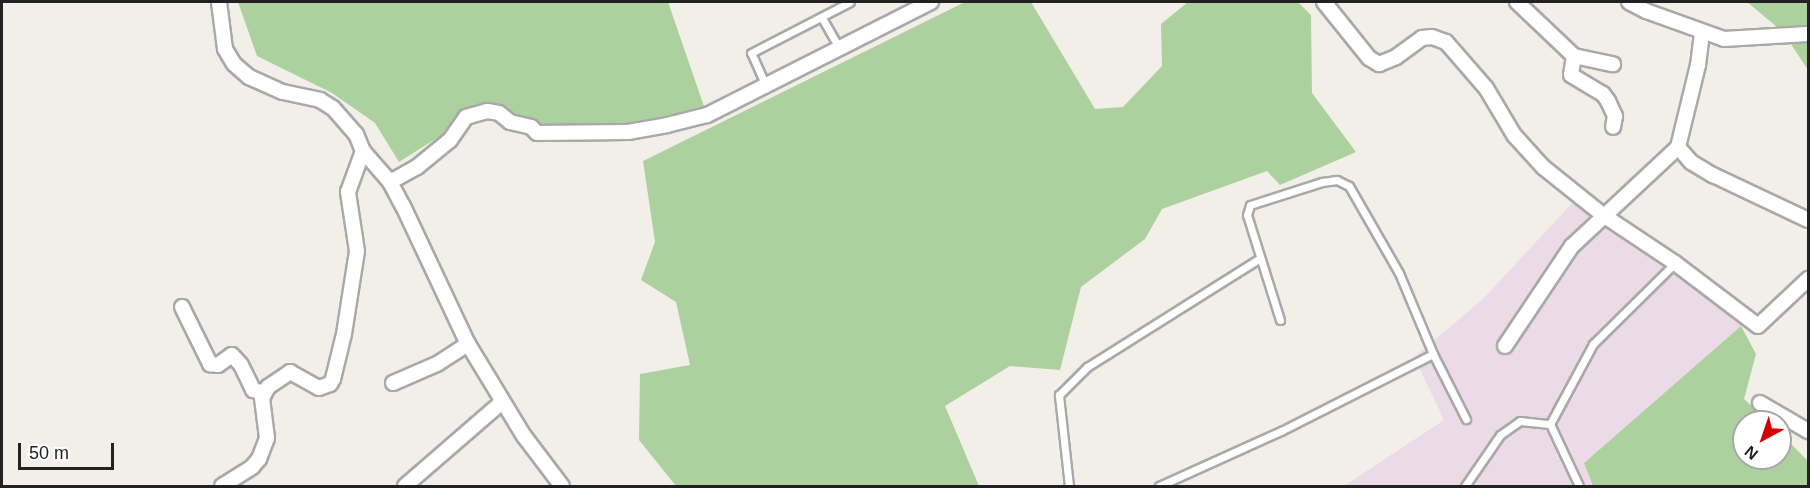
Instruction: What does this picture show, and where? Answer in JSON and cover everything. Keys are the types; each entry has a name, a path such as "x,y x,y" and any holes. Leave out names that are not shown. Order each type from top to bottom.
{"street":[{"path":"219,2 225,49 234,64 258,81 283,92 320,100 333,108 356,134 363,152 390,182 468,344 502,402 562,486"},
{"path":"390,182 417,166 450,140 466,117 487,111 499,113 510,122 531,127 537,133 628,132 707,115 931,2"},
{"path":"1324,2 1369,58 1379,64 1396,57 1422,38 1446,42 1486,88 1514,135 1543,167 1603,215 1675,263 1758,326 1809,279"},
{"path":"1517,2 1574,56 1613,64"},
{"path":"1629,2 1702,33 1724,39 1809,34"},
{"path":"1505,346 1572,246 1678,147 1698,65 1702,33"},
{"path":"1574,56 1571,75 1603,94 1615,116 1613,127"},
{"path":"1678,147 1691,162 1713,175 1809,220"},
{"path":"222,486 252,467 259,459 267,438 262,405 264,393 279,377 290,372 319,388 330,384 333,379 344,334 349,288 357,251 348,192 363,152"},
{"path":"182,307 210,364 218,364 232,355 241,365 253,390 264,393"},
{"path":"393,383 437,364 468,344"},
{"path":"405,486 502,402"},
{"path":"1760,403 1809,431"}],"lane":[{"path":"766,86 751,53 850,2"},
{"path":"822,18 840,49"},
{"path":"1280,320 1247,215 1250,205 1322,182 1337,180 1349,186 1399,273 1432,354 1466,419"},
{"path":"1069,486 1059,395 1087,366 1260,258"},
{"path":"1550,423 1593,344 1675,263"},
{"path":"1159,486 1281,431 1432,354"},
{"path":"1465,486 1500,435 1520,421 1550,423"},
{"path":"1550,423 1579,486"}],"shaded area":[{"path":"1576,199 1755,314 1584,463 1593,486 1344,486 1444,420 1414,357 1482,300"}],"green space":[{"path":"238,2 668,2 707,115 628,132 531,127 475,114 399,162 375,123 332,93 257,56"},
{"path":"965,2 1031,2 1095,109 1123,107 1162,66 1161,24 1188,2 1298,2 1311,15 1312,93 1356,152 1280,185 1267,171 1162,209 1145,239 1081,287 1060,370 1010,366 945,406 979,486 676,486 639,440 640,374 690,365 676,302 641,280 655,242 643,161"},
{"path":"1747,2 1808,2 1808,70 1783,32"},
{"path":"1741,326 1756,354 1744,399 1755,410 1732,410 1732,470 1792,470 1792,445 1808,461 1808,486 1593,486 1584,463"}]}
